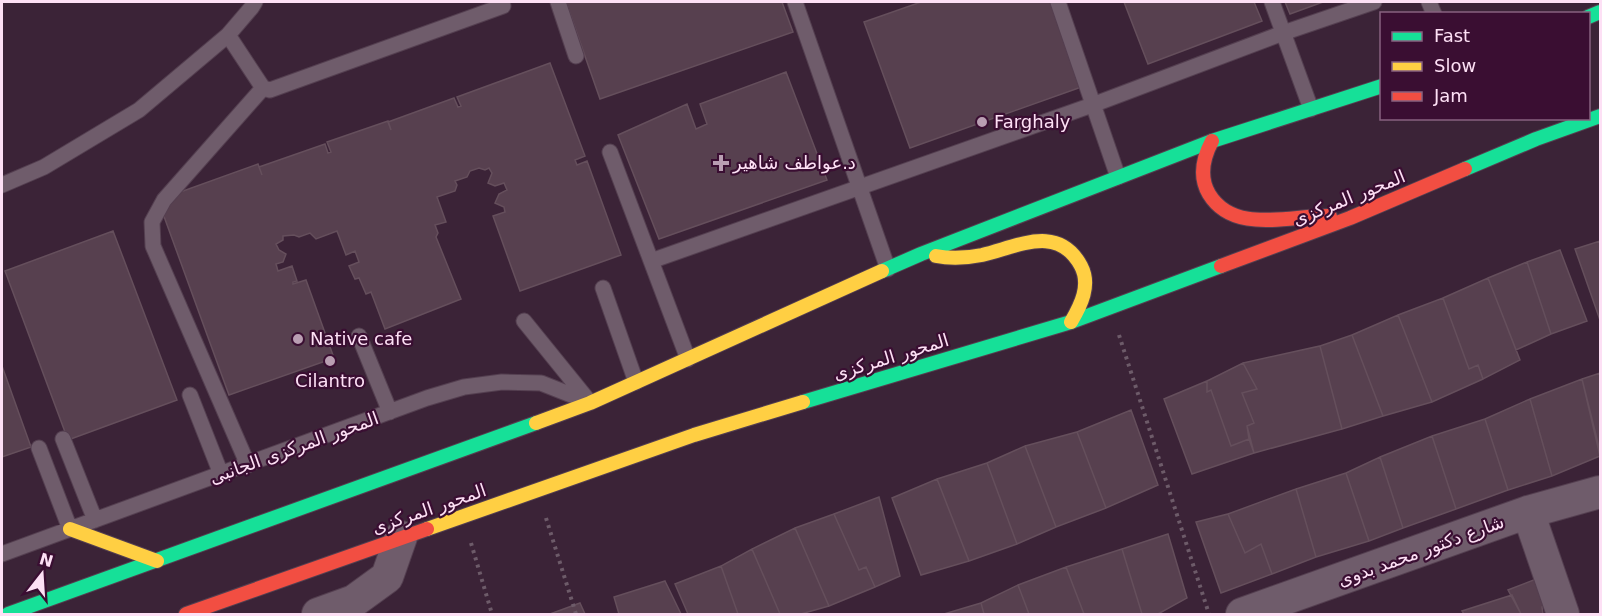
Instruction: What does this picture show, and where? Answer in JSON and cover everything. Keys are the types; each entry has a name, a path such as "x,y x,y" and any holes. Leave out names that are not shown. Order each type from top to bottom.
{"main road":[{"path":"8,615 590,403 921,254 1212,141 1380,87"},
{"name":"المحور المركزى","path":"186,615 693,435 1071,322 1350,218 1536,139 1589,120"},
{"path":"1212,141 1203,167 1204,181 1208,193 1227,213 1239,219 1253,221 1317,215 1350,218"},
{"path":"921,254 941,257 980,256 1038,240 1052,242 1066,248 1077,258 1086,285 1084,300 1071,322"},
{"path":"70,529 157,561"}],"street":[{"name":"شارع دكتور محمد بدوى","path":"1243,614 1528,512 1600,492"},
{"path":"1528,512 1563,615"},
{"path":"318,615 354,601 387,577 401,537"}],"lane":[{"path":"558,2 576,56"},
{"path":"795,2 888,269"},
{"path":"1058,2 1095,104 1118,177"},
{"path":"1272,2 1311,109"},
{"path":"651,261 1095,104 1283,33 1374,2"},
{"path":"2,185 44,167 139,110 228,35 257,3"},
{"path":"228,35 263,88 270,90 502,6"},
{"path":"248,465 153,246 152,222 164,200 263,88"},
{"path":"610,152 688,359"},
{"path":"603,288 636,382"},
{"path":"524,321 590,403"},
{"path":"359,336 390,412"},
{"name":"المحور المركزى الجانبى","path":"2,554 464,387 502,382 541,383 590,403"},
{"path":"190,395 221,474"},
{"path":"63,439 95,520"},
{"path":"39,448 70,529"}],"path":[{"path":"1110,306 1209,615"},
{"path":"537,490 576,615"},
{"path":"463,515 492,615"}],"building":[{"path":"566,2 782,2 793,32 600,99"},
{"path":"921,2 1057,2 1087,85 910,148 864,22"},
{"path":"1124,2 1254,2 1262,21 1148,64"},
{"path":"1285,2 1323,2 1290,14"},
{"path":"550,63 585,156 575,160 577,165 587,161 621,255 520,291 493,216 505,212 504,207 495,203 499,194 507,190 504,183 495,186 488,183 492,173 489,168 485,170 479,168 470,171 467,177 455,181 457,185 455,191 437,197 446,222 435,225 438,233 436,237 461,299 385,329 371,292 366,294 359,278 355,279 349,266 359,262 355,251 346,255 337,231 316,239 310,233 299,237 283,236 283,240 276,244 279,250 286,254 283,262 276,264 278,271 292,266 297,281 293,284 306,280 334,358 229,395 158,200 258,164 259,167 325,144 328,153 331,152 327,142 454,98 458,107 461,106 457,97"},
{"path":"786,72 827,180 659,239 618,135 687,104 696,129 707,124 700,104"},
{"path":"113,231 177,400 68,440 5,271"},
{"path":"1600,241 1600,320 1575,249"},
{"path":"1560,250 1587,321 1551,334 1527,262"},
{"path":"1527,262 1551,334 1516,350 1488,278"},
{"path":"1488,278 1520,360 1483,379 1478,365 1469,369 1443,298"},
{"path":"1443,298 1469,369 1478,365 1483,379 1432,402 1398,315"},
{"path":"1398,315 1432,402 1383,416 1352,335"},
{"path":"1352,335 1383,416 1342,429 1320,346"},
{"path":"1320,346 1342,429 1254,453 1247,426 1254,423 1242,393 1257,389 1243,363"},
{"path":"1243,363 1257,389 1242,393 1254,423 1247,426 1249,439 1231,446 1211,390 1207,392 1207,381"},
{"path":"2,366 31,447 2,457"},
{"path":"1600,373 1600,451 1582,379"},
{"path":"1582,379 1600,456 1552,476 1530,399"},
{"path":"1207,381 1207,392 1211,390 1231,446 1249,439 1254,453 1192,474 1164,399"},
{"path":"1530,399 1552,476 1508,490 1485,419"},
{"path":"1131,410 1158,485 1106,508 1077,432"},
{"path":"1485,419 1508,490 1456,509 1432,436"},
{"path":"1077,432 1106,508 1056,527 1025,446"},
{"path":"1432,436 1456,509 1403,528 1380,457"},
{"path":"1025,446 1056,527 1017,544 987,463"},
{"path":"1380,457 1403,528 1369,541 1346,473"},
{"path":"987,463 1017,544 969,561 937,479"},
{"path":"1346,473 1369,541 1316,557 1296,489"},
{"path":"937,479 969,561 921,575 892,498"},
{"path":"1296,489 1316,557 1272,574 1261,544 1245,553 1228,514"},
{"path":"879,497 900,576 875,587 866,567 859,570 834,514"},
{"path":"834,514 859,570 866,567 875,587 829,606 795,528"},
{"path":"1228,514 1245,553 1261,544 1272,574 1221,593 1196,522"},
{"path":"795,528 829,606 801,614 780,614 752,549"},
{"path":"1168,534 1187,598 1158,614 1142,614 1122,549"},
{"path":"752,549 780,614 738,614 721,566"},
{"path":"1122,549 1142,614 1084,614 1066,567"},
{"path":"721,566 738,614 688,614 675,584"},
{"path":"1066,567 1084,614 1029,614 1018,585"},
{"path":"1549,574 1555,604 1542,607 1543,614 1521,614 1508,590"},
{"path":"665,581 681,614 619,614 614,597"},
{"path":"1018,585 1029,614 984,614 981,603"},
{"path":"1512,595 1521,614 1464,614 1462,611"},
{"path":"580,603 585,614 550,614"},
{"path":"981,603 984,614 944,614"}],"traffic: fast":[{"path":"1590,16 1600,12"},
{"path":"882,271 1212,141 1380,87"},
{"path":"1590,120 1600,116"},
{"path":"1465,169 1589,120"},
{"path":"803,402 1071,322 1221,266"},
{"path":"8,614 536,423"}],"traffic: slow":[{"path":"936,256 953,258 976,256 1036,241 1061,245 1072,253 1081,266 1085,280 1084,295 1071,322"},
{"path":"536,423 590,403 882,271"},
{"path":"427,529 694,435 803,402"},
{"path":"70,529 157,561"}],"traffic: jam":[{"path":"1212,141 1204,161 1203,174 1209,194 1220,207 1233,215 1248,219 1330,216"},
{"path":"1221,266 1350,218 1465,169"},
{"path":"186,614 427,529"}],"place":[{"name":"Farghaly","path":"982,122"},
{"name":"د.عواطف شاهير","path":"721,163"},
{"name":"Native cafe","path":"298,339"},
{"name":"Cilantro","path":"330,361"}]}
